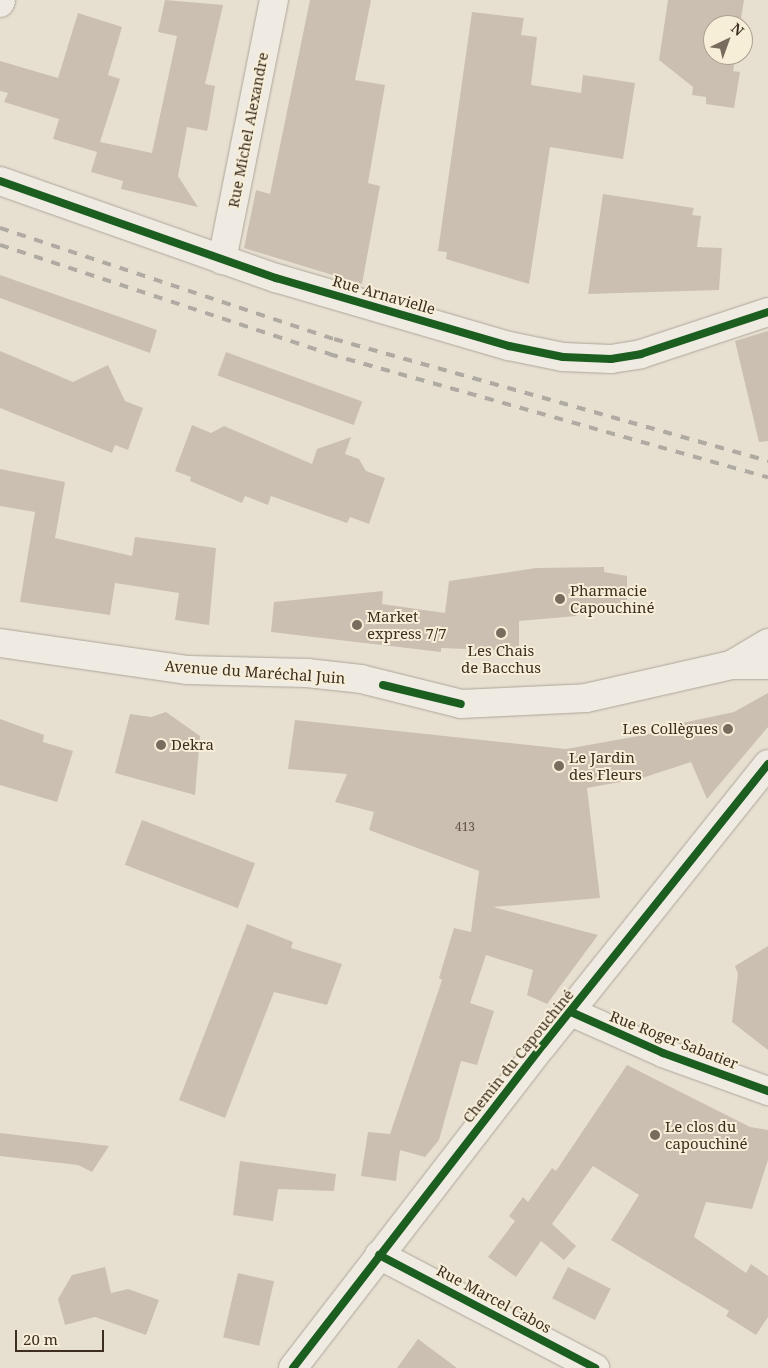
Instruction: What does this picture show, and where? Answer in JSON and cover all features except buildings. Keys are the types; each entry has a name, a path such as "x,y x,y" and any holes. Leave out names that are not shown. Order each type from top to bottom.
{"street":[{"name":"Rue Michel Alexandre","path":"222,260 274,0"},
{"name":"Rue Arnavielle","path":"0,181 222,260 509,346 563,357 611,359 641,354 768,312"},
{"name":"Avenue du Maréchal Juin","path":"0,643 188,670 307,673 362,679 461,704 586,698 731,665 768,644"},
{"path":"731,665 768,665"},
{"name":"Chemin du Capouchiné","path":"293,1368 570,1012 768,764"},
{"name":"Rue Roger Sabatier","path":"570,1012 663,1053 768,1091"},
{"name":"Rue Marcel Cabos","path":"380,1255 596,1368"}],"railway":[{"path":"0,228 334,339 768,461"},
{"path":"0,245 329,354 768,477"}],"cycle path":[{"path":"0,181 276,278 509,346 563,357 611,359 641,354 768,312"},
{"path":"383,685 461,704"},
{"path":"293,1368 543,1045 768,764"},
{"path":"571,1012 663,1053 768,1091"},
{"path":"379,1255 595,1368"}],"place":[{"name":"Pharmacie Capouchiné","path":"560,599"},
{"name":"Market express 7/7","path":"357,625"},
{"name":"Les Chais de Bacchus","path":"501,633"},
{"name":"Les Collègues","path":"728,729"},
{"name":"Dekra","path":"161,745"},
{"name":"Le Jardin des Fleurs","path":"559,766"},
{"name":"Le clos du capouchiné","path":"655,1135"}]}
